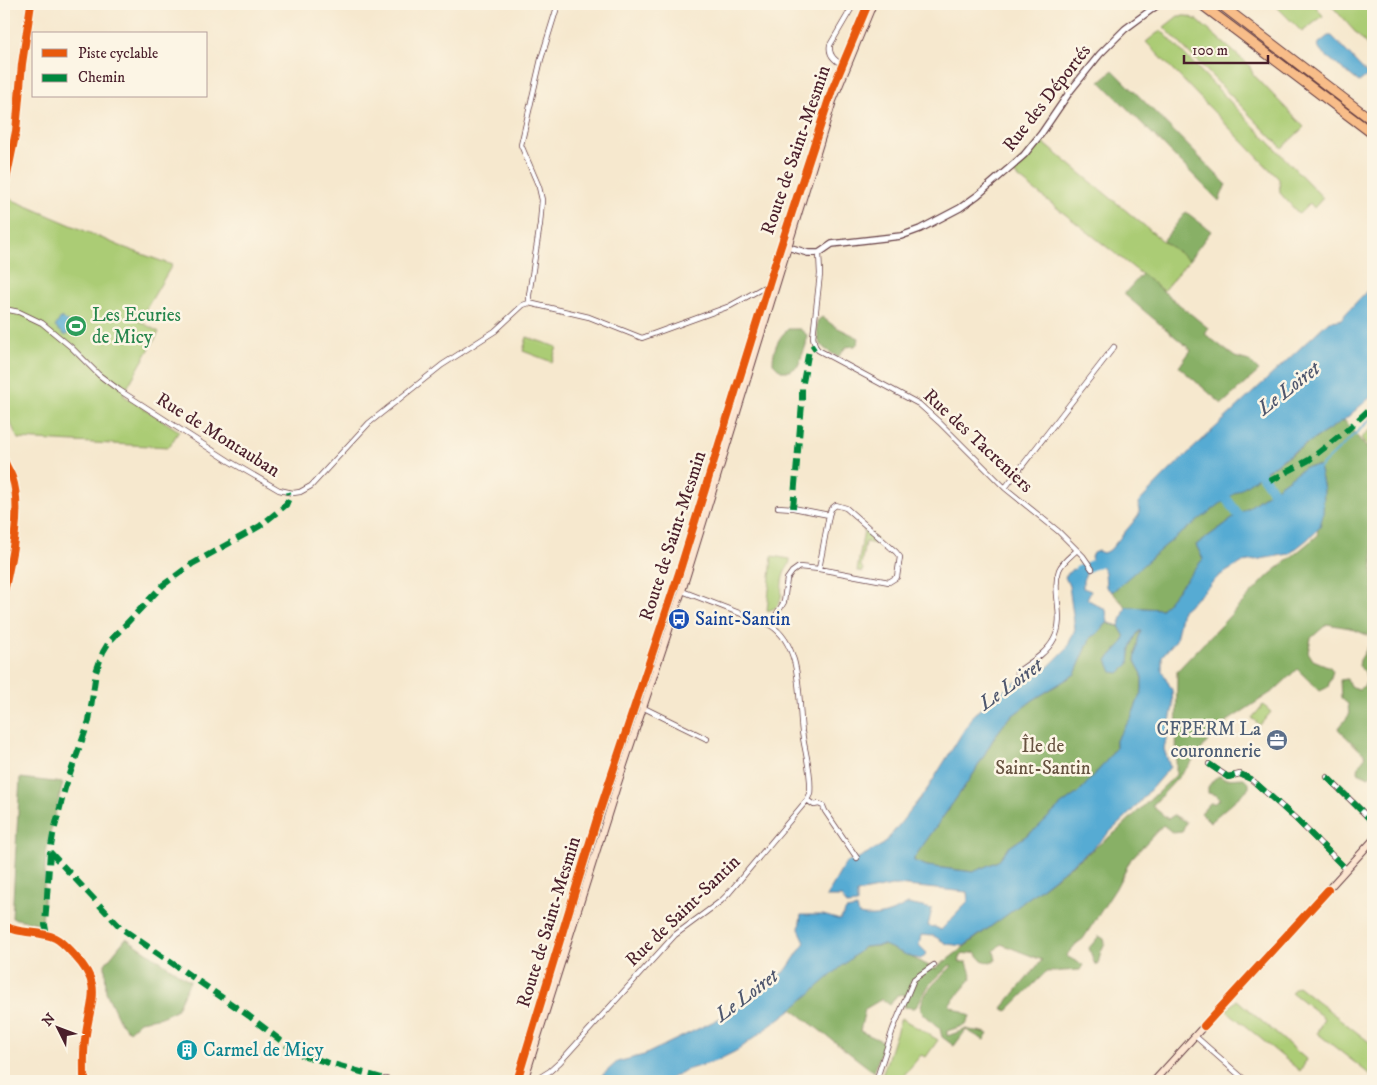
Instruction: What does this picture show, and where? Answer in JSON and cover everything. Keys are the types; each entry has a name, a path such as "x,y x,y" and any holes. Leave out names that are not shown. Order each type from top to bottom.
{"highway":[{"path":"1201,4 1373,134"},
{"path":"1220,4 1373,120"}],"main road":[{"name":"Route de Saint-Mesmin","path":"524,1081 642,707 682,591 833,101 873,4"},
{"path":"1154,1081 1373,840"}],"street":[{"path":"4,190 16,131 22,64 31,4"},
{"path":"558,4 541,59 521,145 540,187 542,200 529,295 530,303 588,317 642,338 730,306 770,284 776,285"},
{"path":"847,66 832,56 829,51 830,45 854,4"},
{"name":"Rue des Déportés","path":"819,253 832,244 901,236 944,218 978,195 1024,155 1041,134 1062,102 1100,54 1125,29 1159,4"},
{"path":"788,247 808,253 819,253"},
{"name":"Rue des Tacreniers","path":"819,253 820,274 813,337 818,350 919,404 1005,488 1058,531 1088,562 1092,569"},
{"name":"Rue de Montauban","path":"4,309 19,312 42,323 71,347 99,375 119,390 229,461 279,490 293,493 300,492 311,486 369,423 442,365 495,331 518,309 530,303"},
{"path":"1005,488 1114,347"},
{"path":"4,460 12,478 16,507 14,543 4,592"},
{"path":"770,625 784,602 788,579 792,572 799,567 889,582 894,580 898,573 900,557 899,554 846,508 836,505 831,509 829,515 819,569"},
{"path":"778,507 829,515"},
{"path":"1017,672 1032,662 1054,641 1060,621 1057,590 1059,571 1063,564 1077,550"},
{"path":"682,591 770,625 781,633 786,641 796,671 810,790 807,800 814,805 819,804 823,806 824,811 857,858"},
{"path":"642,707 707,739"},
{"path":"1209,764 1228,777 1240,774 1251,780 1296,819 1346,869"},
{"path":"1327,777 1373,822"},
{"name":"Rue de Saint-Santin","path":"534,1081 560,1062 675,935 721,901 807,800"},
{"path":"4,926 54,937 87,970 94,990 85,1035 84,1076 86,1081"},
{"path":"876,1081 893,1029 914,979 934,965"},
{"path":"1195,1036 1246,1081"},
{"path":"385,1079 393,1081"}],"green space":[{"path":"1274,4 1314,4 1323,16 1302,32"},
{"path":"1330,4 1373,4 1373,52"},
{"path":"1178,16 1187,16 1197,20 1249,65 1253,74 1304,127 1282,148 1164,27"},
{"path":"1161,30 1323,198 1314,208 1310,203 1299,214 1280,193 1279,179 1146,42"},
{"path":"1113,70 1226,184 1219,201 1100,81"},
{"path":"1040,140 1163,241 1189,260 1163,291 1010,171"},
{"name":"Les Ecuries de Micy","path":"8,198 120,246 172,265 139,321 159,332 123,395 179,431 169,447 18,439 4,409 4,213"},
{"path":"1186,212 1211,231 1189,260 1163,241"},
{"path":"1142,274 1208,328 1205,334 1235,357 1249,361 1259,371 1222,404 1179,367 1191,350 1124,294"},
{"path":"822,317 834,326 859,338 858,343 855,346 846,347 838,357 826,349 820,344 818,335 817,321"},
{"path":"788,329 800,329 807,335 806,345 798,366 790,371 781,371 773,363 774,353 781,336"},
{"path":"527,337 557,347 552,362 523,351"},
{"path":"1344,420 1373,456 1373,635 1327,624 1311,638 1308,652 1313,660 1330,667 1333,671 1328,687 1320,691 1297,669 1275,690 1220,726 1185,770 1152,806 1168,819 1174,815 1186,822 1182,832 1173,833 1163,825 1131,859 1116,888 1083,939 1066,956 1083,965 1080,970 1046,972 1007,1011 1002,1008 1042,960 1001,944 994,951 996,960 990,963 982,960 975,952 961,955 959,962 967,962 972,978 949,1005 970,1016 966,1025 947,1031 947,1036 967,1029 988,1034 984,1040 966,1030 954,1046 942,1037 940,1029 921,1011 923,998 952,966 950,965 929,985 916,1007 904,1007 904,994 897,995 890,1005 882,999 865,1009 860,1031 884,1042 874,1072 792,1009 864,947 887,945 935,969 1117,831 1176,775 1177,671 1268,576 1317,536 1324,489 1319,466 1305,467 1196,545 1203,559 1162,609 1126,607 1112,592 1160,550 1210,511"},
{"path":"1373,427 1373,454 1361,438"},
{"path":"864,530 877,540 876,544 865,542 861,566 863,572 857,571"},
{"path":"772,556 790,559 790,561 782,580 780,601 774,609 767,611"},
{"name":"Île de Saint-Santin","path":"1107,623 1119,626 1125,637 1122,644 1107,660 1129,664 1130,651 1136,635 1141,631 1135,661 1142,674 1142,690 1131,718 1116,740 1116,747 1104,764 1079,792 1060,806 1036,829 1008,848 998,861 974,872 927,866 914,861 914,858 974,773 995,736 1008,719 1033,700 1075,674 1091,637 1097,634"},
{"path":"1373,639 1373,726 1370,731 1373,735 1373,772 1369,777 1358,772 1359,765 1366,756 1338,729 1349,715 1348,704 1341,698 1340,680 1347,679 1350,686 1359,689 1364,686 1367,681 1365,672 1359,666 1360,660"},
{"path":"1263,705 1271,712 1260,725 1252,718"},
{"path":"1219,776 1225,779 1244,778 1249,783 1249,788 1210,822 1201,813 1210,803 1215,803 1220,799 1216,795 1208,793 1208,787"},
{"path":"20,778 63,783 46,850 42,924 12,918"},
{"path":"1099,936 1104,939 1105,943 1098,964 1095,965 1089,948"},
{"path":"126,938 190,981 176,1010 161,1017 140,1021 129,1031 120,1022 106,992 105,964"},
{"path":"1298,986 1373,1045 1373,1077 1317,1033 1324,1018 1291,992"},
{"path":"1237,1000 1306,1059 1300,1071 1226,1010"},
{"path":"901,1018 938,1040 926,1057 921,1055 899,1081 887,1081 881,1079"}],"water":[{"path":"1328,36 1332,36 1368,75 1359,82 1321,52 1318,47 1319,43"},
{"path":"1373,284 1373,395 1344,420 1286,457 1224,501 1166,545 1112,592 1106,587 1105,572 1101,565 1095,566 1091,557 1093,553 1098,551 1103,553 1110,550 1139,515 1139,502 1168,472 1329,321 1340,320"},
{"path":"61,317 72,325 66,336 55,327"},
{"path":"1319,466 1324,489 1323,515 1320,526 1308,539 1289,554 1243,562 1219,576 1182,610 1176,640 1162,656 1162,671 1172,690 1173,707 1164,749 1170,767 1130,813 1093,848 964,946 947,944 934,936 921,935 919,945 927,953 921,959 911,957 884,945 864,947 796,1006 738,1050 716,1061 686,1070 666,1081 596,1081 617,1062 644,1055 737,1010 787,969 805,942 799,929 801,915 823,915 840,920 846,910 857,908 859,915 878,916 908,904 932,909 928,926 941,930 968,902 967,892 897,885 857,893 857,904 846,905 842,897 826,897 846,862 853,861 884,844 928,788 974,714 1012,684 1047,668 1067,648 1075,629 1069,586 1065,577 1072,569 1079,571 1082,567 1088,569 1083,580 1083,588 1091,591 1087,599 1106,610 1108,623 1119,626 1126,607 1162,609 1203,559 1196,545 1305,467","holes":["1107,623 1119,626 1125,637 1122,644 1107,660 1112,672 1119,673 1129,664 1130,651 1136,635 1141,631 1135,661 1142,674 1142,690 1131,718 1116,740 1116,747 1104,764 1079,792 1060,806 1036,829 1008,848 998,861 973,872 927,866 914,861 914,858 974,773 995,736 1008,719 1033,700 1075,674 1091,637 1097,634"]}],"waterway":[{"path":"1319,468 1373,417"},
{"path":"1255,465 1277,497 1274,500"},
{"path":"1219,489 1246,525"},
{"name":"Le Loiret","path":"1079,576 1079,571 1107,558"}],"marked path":[{"path":"793,508 802,388 809,350 815,346"},
{"path":"1270,481 1309,460 1347,430 1373,406"},
{"path":"47,935 45,925 53,835 65,788 89,721 96,672 103,652 109,642 163,585 192,564 260,526 286,505 289,498 288,492"},
{"path":"1209,764 1228,777 1240,774 1251,779 1296,819 1346,869"},
{"path":"1327,777 1373,822"},
{"path":"50,852 121,928 249,1016 298,1054 385,1079"}],"cycle path":[{"path":"4,190 16,131 22,64 31,4"},
{"path":"517,1081 597,819 679,573 775,264 832,90 868,4"},
{"path":"4,460 12,477 16,504 15,534 4,592"},
{"path":"1204,1026 1328,890"},
{"path":"4,925 16,930 43,934 58,940 84,966 92,984 93,993 84,1044 84,1076 86,1081"}],"place":[{"name":"Les Ecuries de Micy","path":"76,326"},
{"name":"Saint-Santin","path":"679,619"},
{"name":"CFPERM La couronnerie","path":"1277,740"},
{"name":"Carmel de Micy","path":"187,1050"}]}
